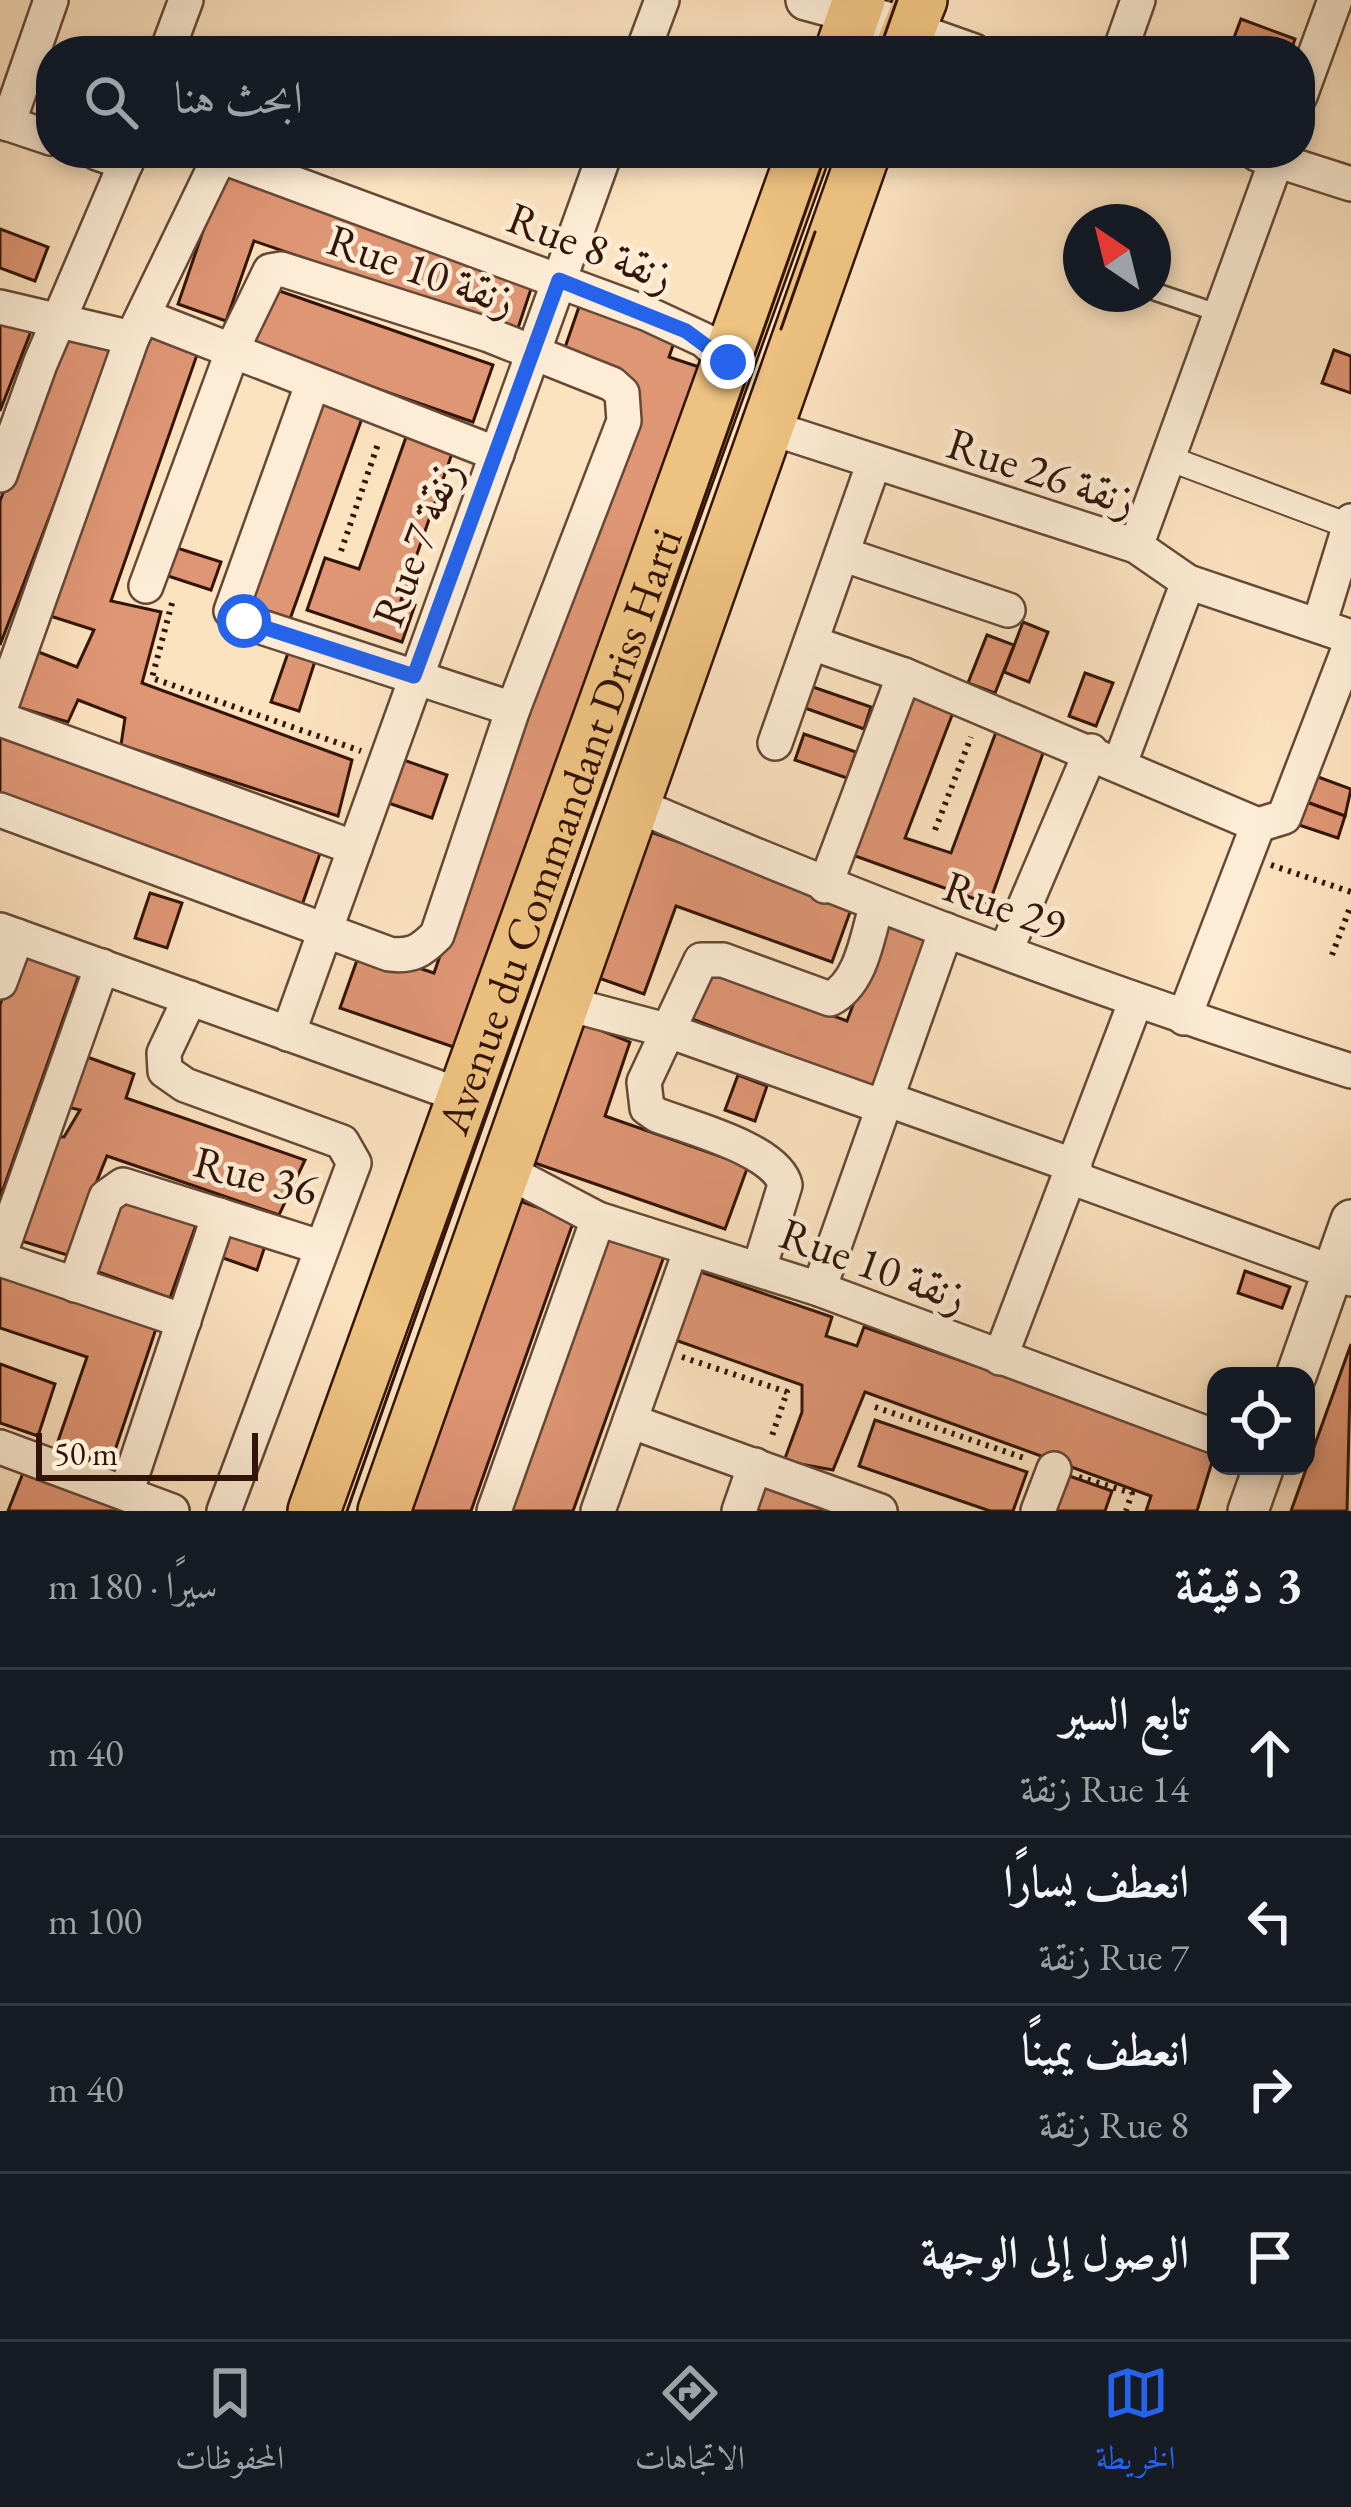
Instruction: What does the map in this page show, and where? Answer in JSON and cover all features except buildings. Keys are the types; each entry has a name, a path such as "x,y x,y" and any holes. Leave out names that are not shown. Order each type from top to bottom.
{"main road":[{"name":"Avenue du Commandant Driss Harti","path":"314,1511 798,168"},
{"name":"Avenue du Commandant Driss Harti","path":"384,1511 859,168"}],"street":[{"path":"37,36 51,0"},
{"path":"173,36 186,0"},
{"path":"649,36 662,0"},
{"path":"1125,36 1138,0"},
{"path":"1315,55 1335,0"},
{"path":"840,17 910,26"},
{"path":"36,39 4,123 36,133"},
{"path":"0,475 61,321 114,168"},
{"path":"0,710 139,328 210,168"},
{"name":"Rue 8 زنقة","path":"254,168 686,331 728,362"},
{"name":"Rue 7 زنقة","path":"288,1034 383,758 600,168"},
{"path":"1136,546 1220,314 1266,168"},
{"path":"1305,168 1351,184"},
{"name":"Rue 10 زنقة","path":"160,590 232,352 265,278 280,268 489,335 622,393 624,421 513,709"},
{"path":"0,308 61,321 139,328 232,352 497,454"},
{"path":"0,811 389,954 416,953 436,935 513,709 244,621 230,611 312,385"},
{"name":"Rue 26 زنقة","path":"768,427 873,465 1136,546 1188,582 1340,635"},
{"path":"1168,458 1350,523 1340,635 1184,1018"},
{"path":"775,743 873,465"},
{"path":"842,554 1008,610"},
{"path":"1006,950 1106,757 1188,582"},
{"path":"812,643 914,678 1106,757 1262,833"},
{"path":"825,886 914,678"},
{"path":"0,719 355,848"},
{"name":"Rue 29","path":"634,804 876,907 1006,950 1136,1004 1351,1071"},
{"path":"759,1269 785,1185 782,1172 775,1163 647,1108 644,1082 695,966 708,958 830,999 844,992 876,907"},
{"path":"820,1288 946,930"},
{"path":"0,982 9,933 462,1096"},
{"path":"101,966 0,1257 184,1321"},
{"name":"Rue 36","path":"75,1285 114,1189 123,1185 320,1247 354,1163 351,1150 342,1142 185,1085 165,1071 164,1053 190,998"},
{"path":"564,1004 667,1030 885,1103 1341,1277"},
{"path":"1000,1358 1136,1004"},
{"name":"Rue 10 زنقة","path":"505,1170 598,1219 690,1252 820,1288 1207,1434"},
{"path":"127,1492 219,1215"},
{"path":"494,1511 598,1219"},
{"path":"1300,1367 1341,1277 1351,1220"},
{"path":"224,1511 320,1247"},
{"path":"598,1511 690,1252"},
{"path":"630,1421 880,1511"},
{"path":"0,1447 172,1511"},
{"path":"739,1511 758,1466"},
{"path":"1038,1511 1054,1469"},
{"path":"1248,1511 1261,1475"}],"lane":[{"path":"1171,297 1220,314"}],"path":[{"path":"341,551 389,412"},
{"path":"160,590 152,678 383,758"},
{"path":"934,830 983,706"},
{"path":"1262,833 1351,892"},
{"path":"1332,955 1351,904"},
{"path":"656,1348 788,1392 758,1466"},
{"path":"875,1407 1132,1493 1126,1511"}],"tram line":[{"path":"884,36 897,0"},
{"path":"347,1511 821,168"},
{"path":"781,329 815,232"}],"route":[{"path":"244,621 414,676 559,280 686,331 728,362"}]}
